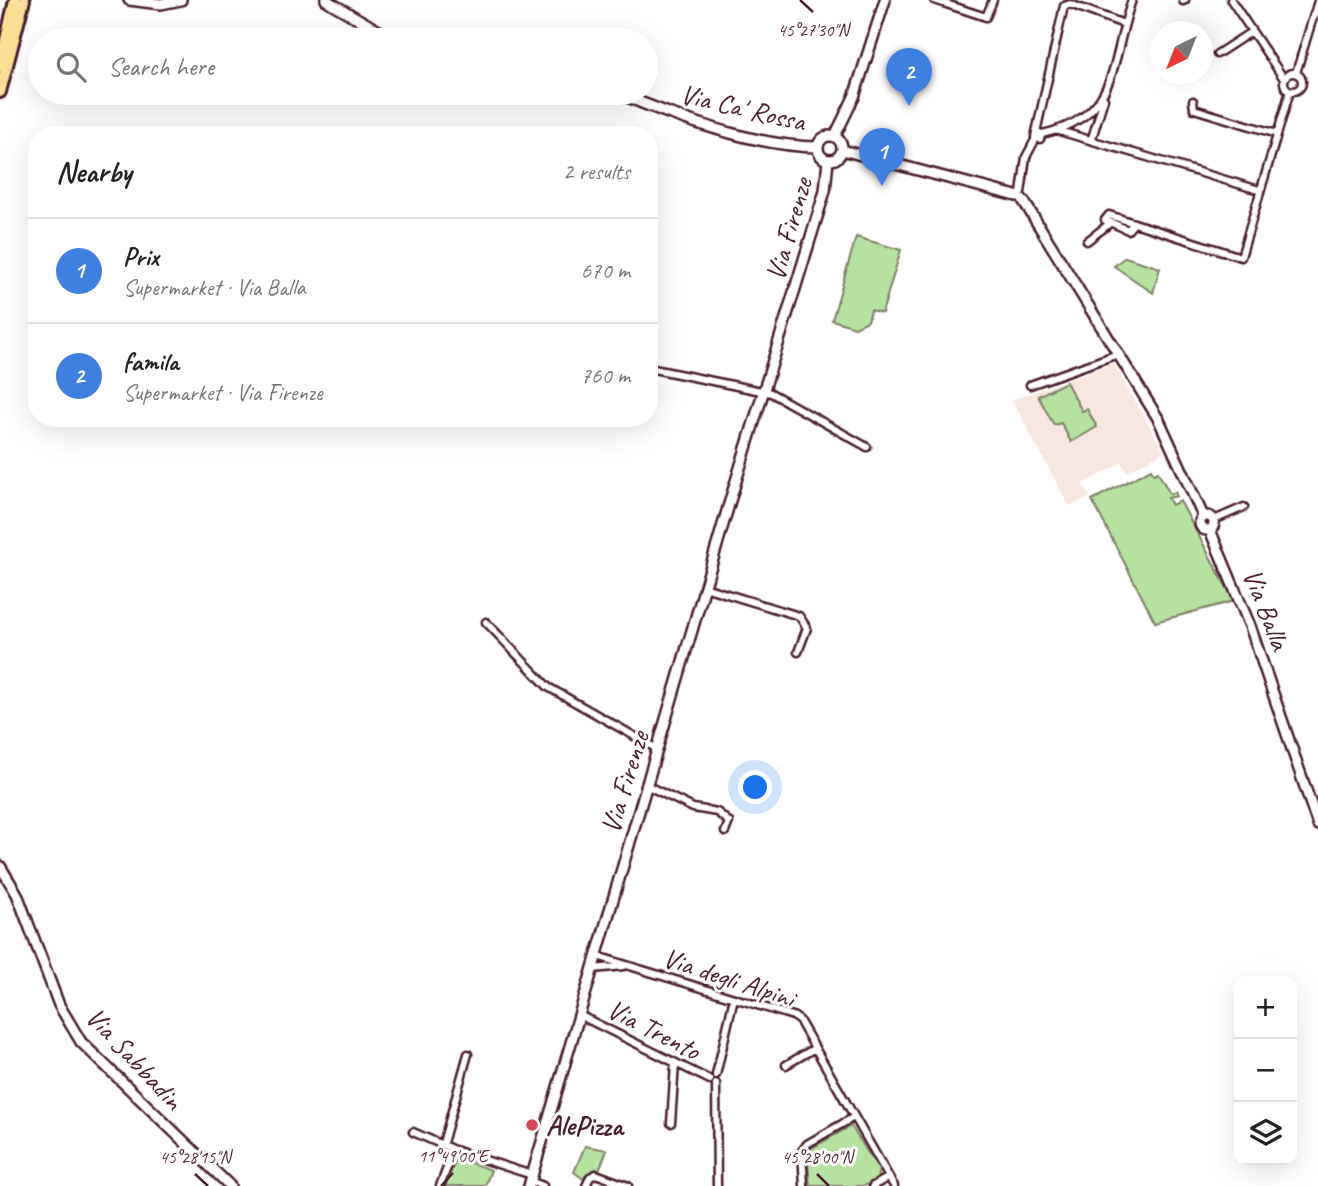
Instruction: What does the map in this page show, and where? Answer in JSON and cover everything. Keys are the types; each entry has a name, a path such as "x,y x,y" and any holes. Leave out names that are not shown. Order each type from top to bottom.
{"highway":[{"path":"0,66 15,0"},
{"path":"0,92 24,0"}],"street":[{"path":"129,0 161,4 181,0"},
{"path":"326,0 374,28"},
{"path":"835,136 854,97 885,0"},
{"path":"934,0 986,17 993,0"},
{"path":"960,8 962,0"},
{"path":"1092,138 1132,0"},
{"path":"1231,0 1284,79 1284,86 1290,91"},
{"path":"1296,73 1318,1"},
{"path":"1125,24 1066,2 1037,118 1038,135 1026,157 1020,196 1169,439 1203,516 1214,520 1244,507"},
{"path":"1217,54 1251,32"},
{"path":"1284,79 1289,74 1296,73"},
{"path":"1087,241 1109,224 1105,220 1109,215 1241,257 1290,91 1301,86 1301,78 1296,73"},
{"path":"1038,135 1056,130 1091,113 1104,97"},
{"path":"1193,101 1194,109 1277,134"},
{"name":"Via Ca' Rossa","path":"651,105 700,123 786,144 818,147"},
{"path":"1091,113 1096,118 1096,128"},
{"path":"1072,123 1078,134"},
{"path":"1056,130 1092,138 1259,190"},
{"path":"835,136 841,142 842,150 835,159 828,160 821,156 818,147 825,137 835,136"},
{"path":"842,150 1020,196"},
{"name":"Via Firenze","path":"530,1180 704,587 825,191 828,160"},
{"path":"1030,385 1118,354"},
{"path":"658,370 763,391 867,447"},
{"name":"Via Balla","path":"1203,516 1200,526 1210,530 1266,670 1318,825"},
{"path":"1210,530 1214,520"},
{"path":"704,587 799,616 807,628 798,652"},
{"path":"486,622 548,687 657,749"},
{"path":"646,785 693,808 717,811 729,822 725,832"},
{"name":"Via Sabbadin","path":"0,866 17,894 60,1005 81,1042 230,1186"},
{"name":"Via degli Alpini","path":"597,956 793,1016 815,1048 894,1186"},
{"name":"Via degli Alpini","path":"593,969 624,965"},
{"name":"Via Trento","path":"717,1186 714,1080 734,998"},
{"name":"Via Trento","path":"579,1016 714,1080"},
{"path":"786,1065 815,1048"},
{"path":"443,1143 468,1054"},
{"path":"671,1123 676,1064"},
{"path":"804,1186 802,1151 807,1144 854,1117"},
{"path":"413,1132 543,1186"},
{"path":"440,1186 454,1150"},
{"path":"586,1186 590,1177 596,1174 628,1186"},
{"path":"873,1186 889,1177"}],"shaded area":[{"path":"1113,363 1164,451 1127,472 1122,463 1083,484 1090,497 1069,506 1012,400"}],"green space":[{"path":"856,237 901,250 882,313 871,310 868,321 855,327 832,320"},
{"path":"1125,257 1160,268 1153,293 1114,266"},
{"path":"1066,382 1082,411 1087,409 1097,427 1071,442 1061,423 1054,425 1038,396"},
{"path":"1151,469 1154,474 1158,472 1170,494 1175,492 1177,496 1168,498 1172,505 1180,501 1234,601 1155,622 1092,500"},
{"path":"851,1126 879,1170 877,1179 864,1186 810,1186 807,1151"},
{"path":"585,1146 607,1150 599,1170 591,1171 586,1181 574,1172"},
{"path":"456,1158 491,1170 485,1186 445,1186"}],"place":[{"name":"famila","path":"909,106"},
{"name":"Prix","path":"882,186"},
{"name":"AlePizza","path":"532,1125"}]}
